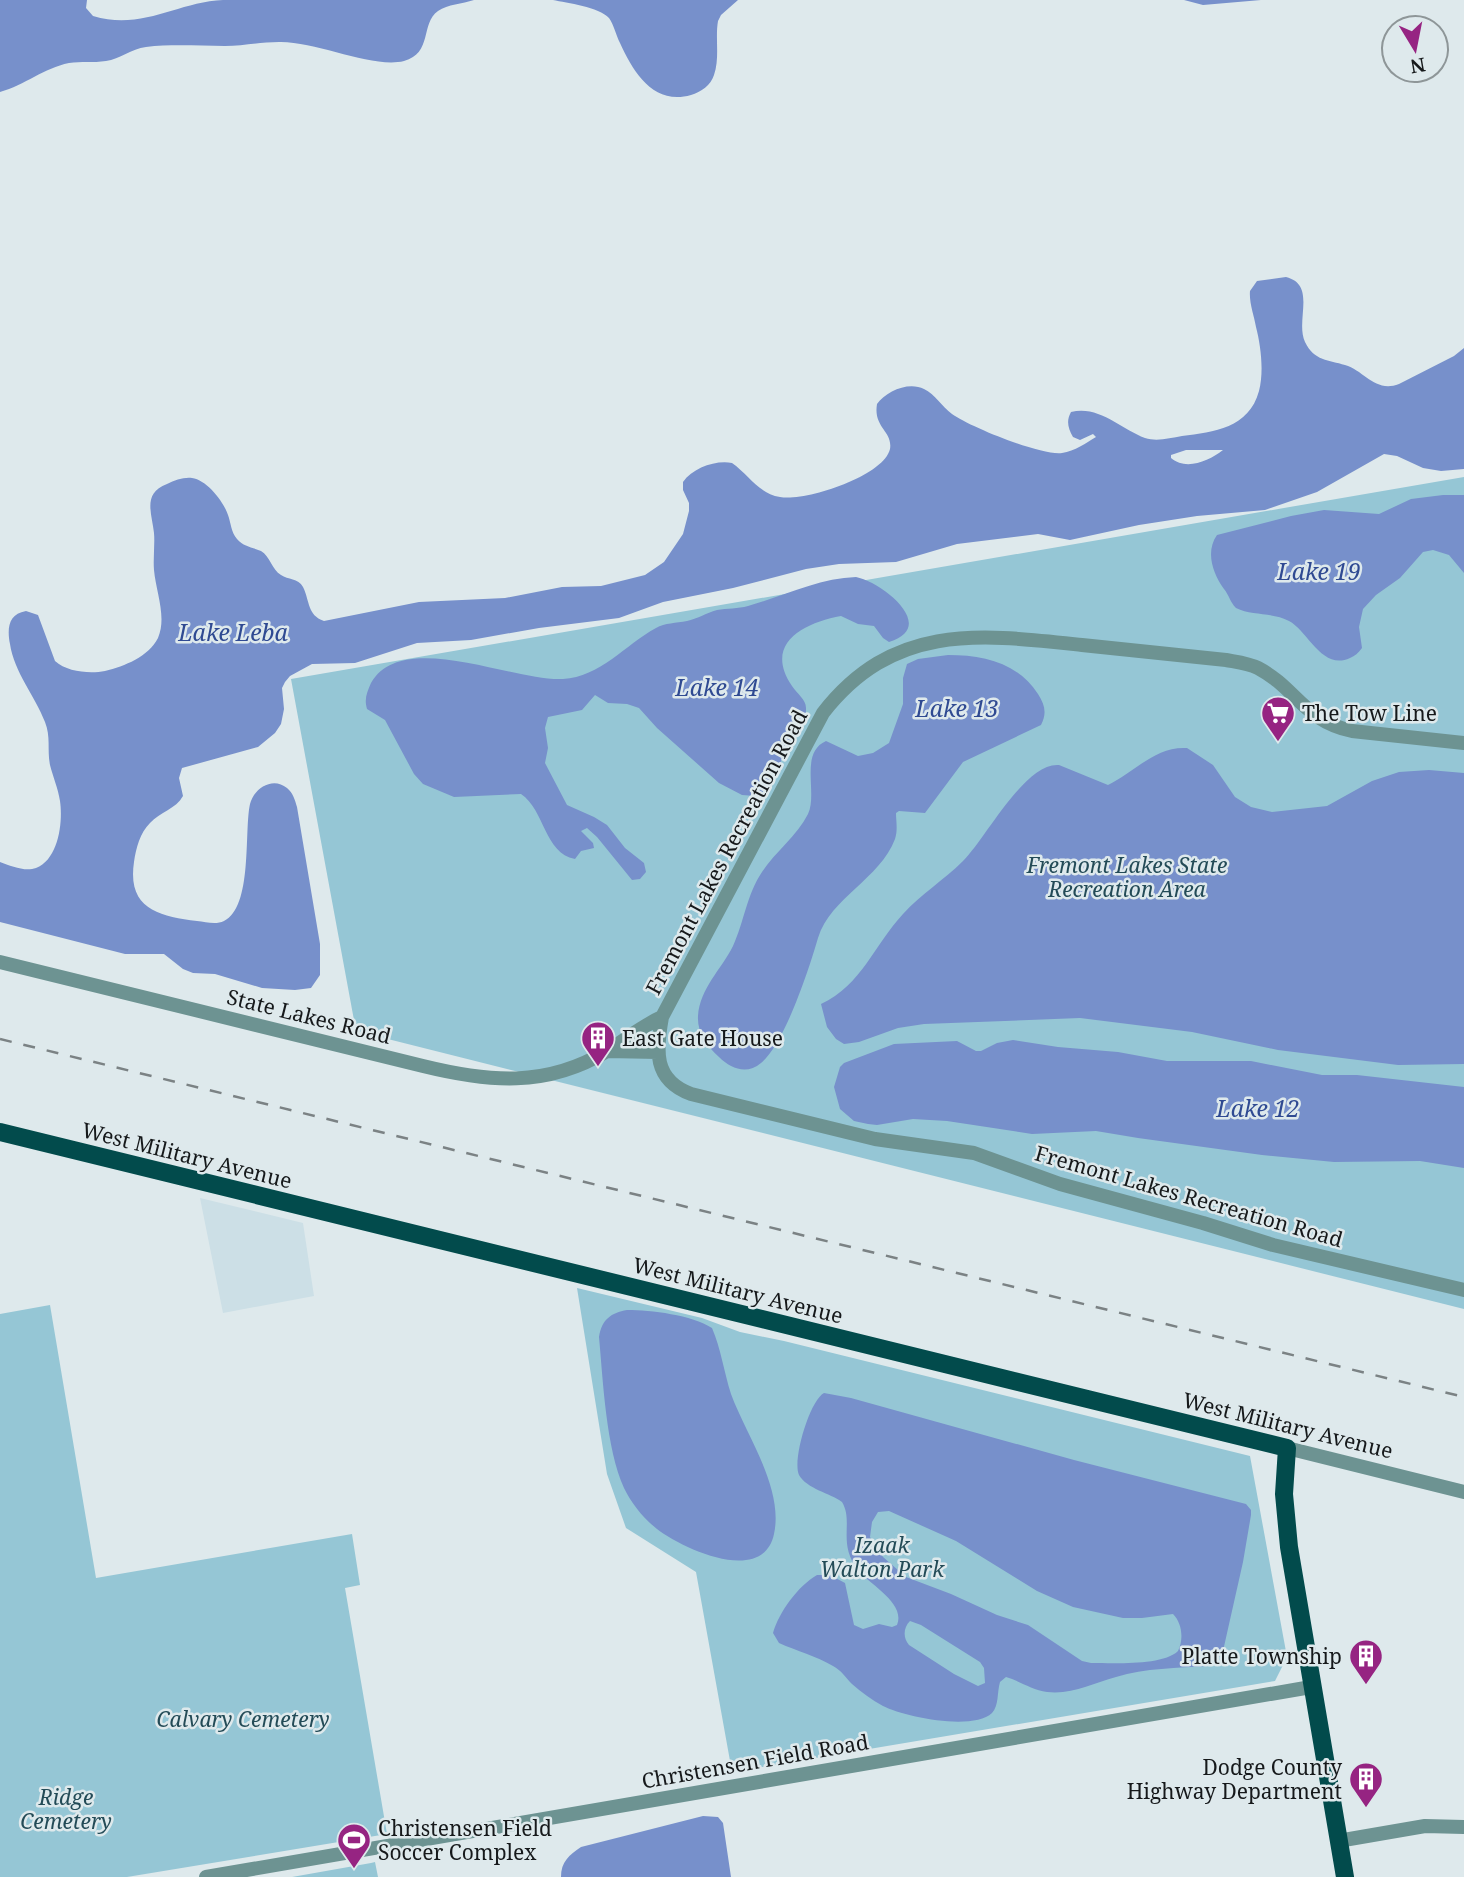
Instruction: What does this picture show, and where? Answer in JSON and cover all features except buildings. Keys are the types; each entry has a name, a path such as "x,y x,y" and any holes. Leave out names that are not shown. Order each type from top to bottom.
{"main road":[{"name":"West Military Avenue","path":"0,1132 1287,1448"},
{"path":"1287,1448 1283,1480 1285,1516 1311,1687 1345,1877"}],"street":[{"name":"Fremont Lakes Recreation Road","path":"1464,743 1334,727 1309,712 1263,671 1248,664 1226,660 1002,637 952,638 912,646 863,674 837,696 823,713 662,1017 658,1052 660,1066 666,1077 679,1089 691,1094 875,1139 974,1153 1060,1184 1203,1223 1282,1248 1464,1290"},
{"name":"State Lakes Road","path":"0,962 471,1077 509,1080 540,1076 607,1051 662,1017"},
{"name":"State Lakes Road","path":"607,1051 658,1052"},
{"name":"West Military Avenue","path":"1287,1448 1464,1492"},
{"name":"Christensen Field Road","path":"206,1877 1311,1687"},
{"path":"1338,1841 1425,1826 1464,1827"}],"shaded area":[{"path":"200,1198 303,1223 314,1296 223,1313"}],"green space":[{"name":"Fremont Lakes State Recreation Area","path":"1464,477 1464,1309 356,1031 291,679"},
{"name":"Izaak Walton Park","path":"577,1288 702,1318 740,1332 1250,1456 1287,1657 1275,1681 732,1772 696,1572 626,1528 607,1474"},
{"path":"50,1305 96,1578 352,1534 360,1585 345,1588 387,1834 127,1877 0,1877 0,1314"},
{"name":"Christensen Field Soccer Complex","path":"375,1862 378,1877 292,1877 371,1863"}],"water":[{"path":"0,0 87,0 86,8 93,16 128,20 223,0 474,0 438,11 429,23 419,52 404,61 377,61 294,43 156,46 141,48 106,61 60,65 0,92"},
{"path":"553,0 738,0 718,21 717,62 711,82 698,92 678,97 666,96 646,84 631,65 611,21 604,14"},
{"path":"1184,0 1261,0 1203,5"},
{"name":"Lake Leba","path":"1286,277 1295,281 1301,287 1303,295 1305,342 1313,353 1352,368 1383,386 1399,384 1454,356 1464,348 1464,469 1441,471 1423,468 1397,456 1384,454 1317,492 1265,510 1197,516 1070,540 1038,534 957,544 896,562 839,564 806,569 663,602 619,618 471,640 417,643 355,663 312,664 290,676 285,682 282,688 284,709 281,724 275,733 258,747 182,768 179,778 183,796 154,819 144,831 136,851 133,878 141,900 159,913 207,922 224,921 233,913 243,885 248,816 252,798 260,789 270,784 276,783 287,788 297,807 320,944 320,975 311,988 262,988 215,974 193,973 183,969 164,954 125,954 0,922 0,862 27,869 44,863 50,857 58,839 61,819 59,796 50,765 47,728 12,654 10,623 15,615 26,611 38,615 55,661 66,668 79,671 99,672 113,669 135,660 154,645 161,622 154,570 154,533 150,505 151,498 159,488 176,480 189,478 209,487 226,510 237,539 264,553 281,575 301,584 312,611 324,621 419,602 505,598 562,587 601,586 645,575 664,562 683,534 689,511 683,482 705,466 732,463 766,492 780,497 824,491 874,469 885,459 890,449 889,438 878,419 877,404 892,391 905,387 918,387 928,391 952,414 974,426 1006,440 1052,453 1080,447 1096,437 1093,434 1080,440 1073,437 1068,424 1071,412 1100,415 1136,434 1154,440 1229,426 1247,413 1261,384 1258,334 1250,296 1250,291 1257,281","holes":["1186,450 1223,450 1197,463 1183,464 1171,458 1171,455"]},
{"name":"Lake 19","path":"1464,495 1464,573 1449,555 1433,550 1423,552 1400,578 1376,595 1363,609 1359,627 1362,648 1350,658 1340,661 1323,655 1296,626 1283,618 1236,608 1214,570 1211,548 1217,535 1324,510 1379,514 1411,499"},
{"name":"Lake 14","path":"856,577 879,587 891,596 907,616 909,626 903,635 889,642 874,626 858,624 841,616 814,624 792,638 785,647 782,658 784,671 805,702 806,714 766,789 756,796 742,795 719,783 657,728 639,708 608,703 595,695 582,710 548,717 545,728 548,748 545,763 567,805 607,825 625,848 644,863 646,872 640,879 632,880 587,828 581,831 593,843 594,848 581,851 575,859 565,855 557,849 535,810 521,794 454,797 423,784 414,774 385,720 367,709 366,699 371,683 386,667 407,660 432,658 542,678 576,677 601,666 659,626 691,620 717,610 748,606 829,581"},
{"name":"Lake 13","path":"948,655 987,659 1021,675 1030,683 1042,702 1045,713 1041,725 963,762 925,813 896,813 896,836 888,853 824,924 795,1005 770,1053 756,1067 750,1069 729,1065 701,1034 698,1022 700,1006 707,988 733,946 757,881 808,814 811,805 813,755 826,741 858,756 873,753 889,743 903,704 903,678 907,664 918,659"},
{"path":"1176,748 1187,748 1213,765 1235,797 1251,807 1272,812 1327,806 1372,781 1399,772 1429,770 1464,773 1464,1064 1398,1065 1278,1050 1192,1032 1080,1018 924,1024 898,1028 859,1042 844,1044 836,1039 827,1027 821,1004 847,986 903,914 963,861 1007,803 1033,776 1046,767 1059,765 1108,785 1155,755"},
{"name":"Lake 12","path":"1013,1040 1118,1052 1167,1061 1251,1061 1322,1075 1357,1075 1464,1087 1464,1168 1420,1161 1334,1162 1262,1155 1096,1131 1032,1134 947,1121 913,1119 877,1125 854,1121 840,1109 834,1087 840,1067 844,1063 894,1044 957,1041 981,1051 997,1043"},
{"path":"627,1310 671,1314 704,1323 712,1328 731,1394 762,1462 774,1498 774,1534 767,1550 755,1558 739,1561 721,1558 685,1546 652,1525 627,1494 618,1472 609,1434 599,1337 608,1318"},
{"path":"824,1393 851,1398 1246,1504 1251,1515 1243,1562 1223,1651 1218,1659 1208,1666 1138,1672 1065,1692 1042,1691 1006,1677 1000,1682 997,1703 992,1713 983,1718 955,1722 922,1718 883,1706 859,1690 836,1668 779,1643 773,1633 780,1617 796,1593 817,1575 830,1575 845,1583 854,1625 863,1629 879,1624 892,1627 897,1625 898,1617 892,1602 863,1576 852,1560 848,1551 847,1517 842,1502 807,1484 799,1475 797,1467 800,1444 808,1418","holes":["889,1511 956,1541 1037,1591 1073,1607 1123,1618 1173,1614 1181,1631 1178,1651 1161,1659 1137,1663 1082,1661 1028,1625 906,1577 883,1557 870,1537 872,1522 878,1512","910,1621 921,1625 980,1662 984,1668 985,1683 978,1686 909,1645 905,1633"]},
{"path":"703,1816 718,1817 723,1823 731,1877 561,1877 566,1859 581,1847"}],"railway":[{"path":"0,1039 1464,1397"}],"place":[{"name":"The Tow Line","path":"1278,743"},
{"name":"East Gate House","path":"598,1068"},
{"name":"Platte Township","path":"1366,1686"},
{"name":"Dodge County Highway Department","path":"1366,1809"},
{"name":"Christensen Field Soccer Complex","path":"354,1870"}],"park label":[{"name":"Calvary Cemetery","path":"243,1719"},
{"name":"Ridge Cemetery","path":"66,1809"}]}
